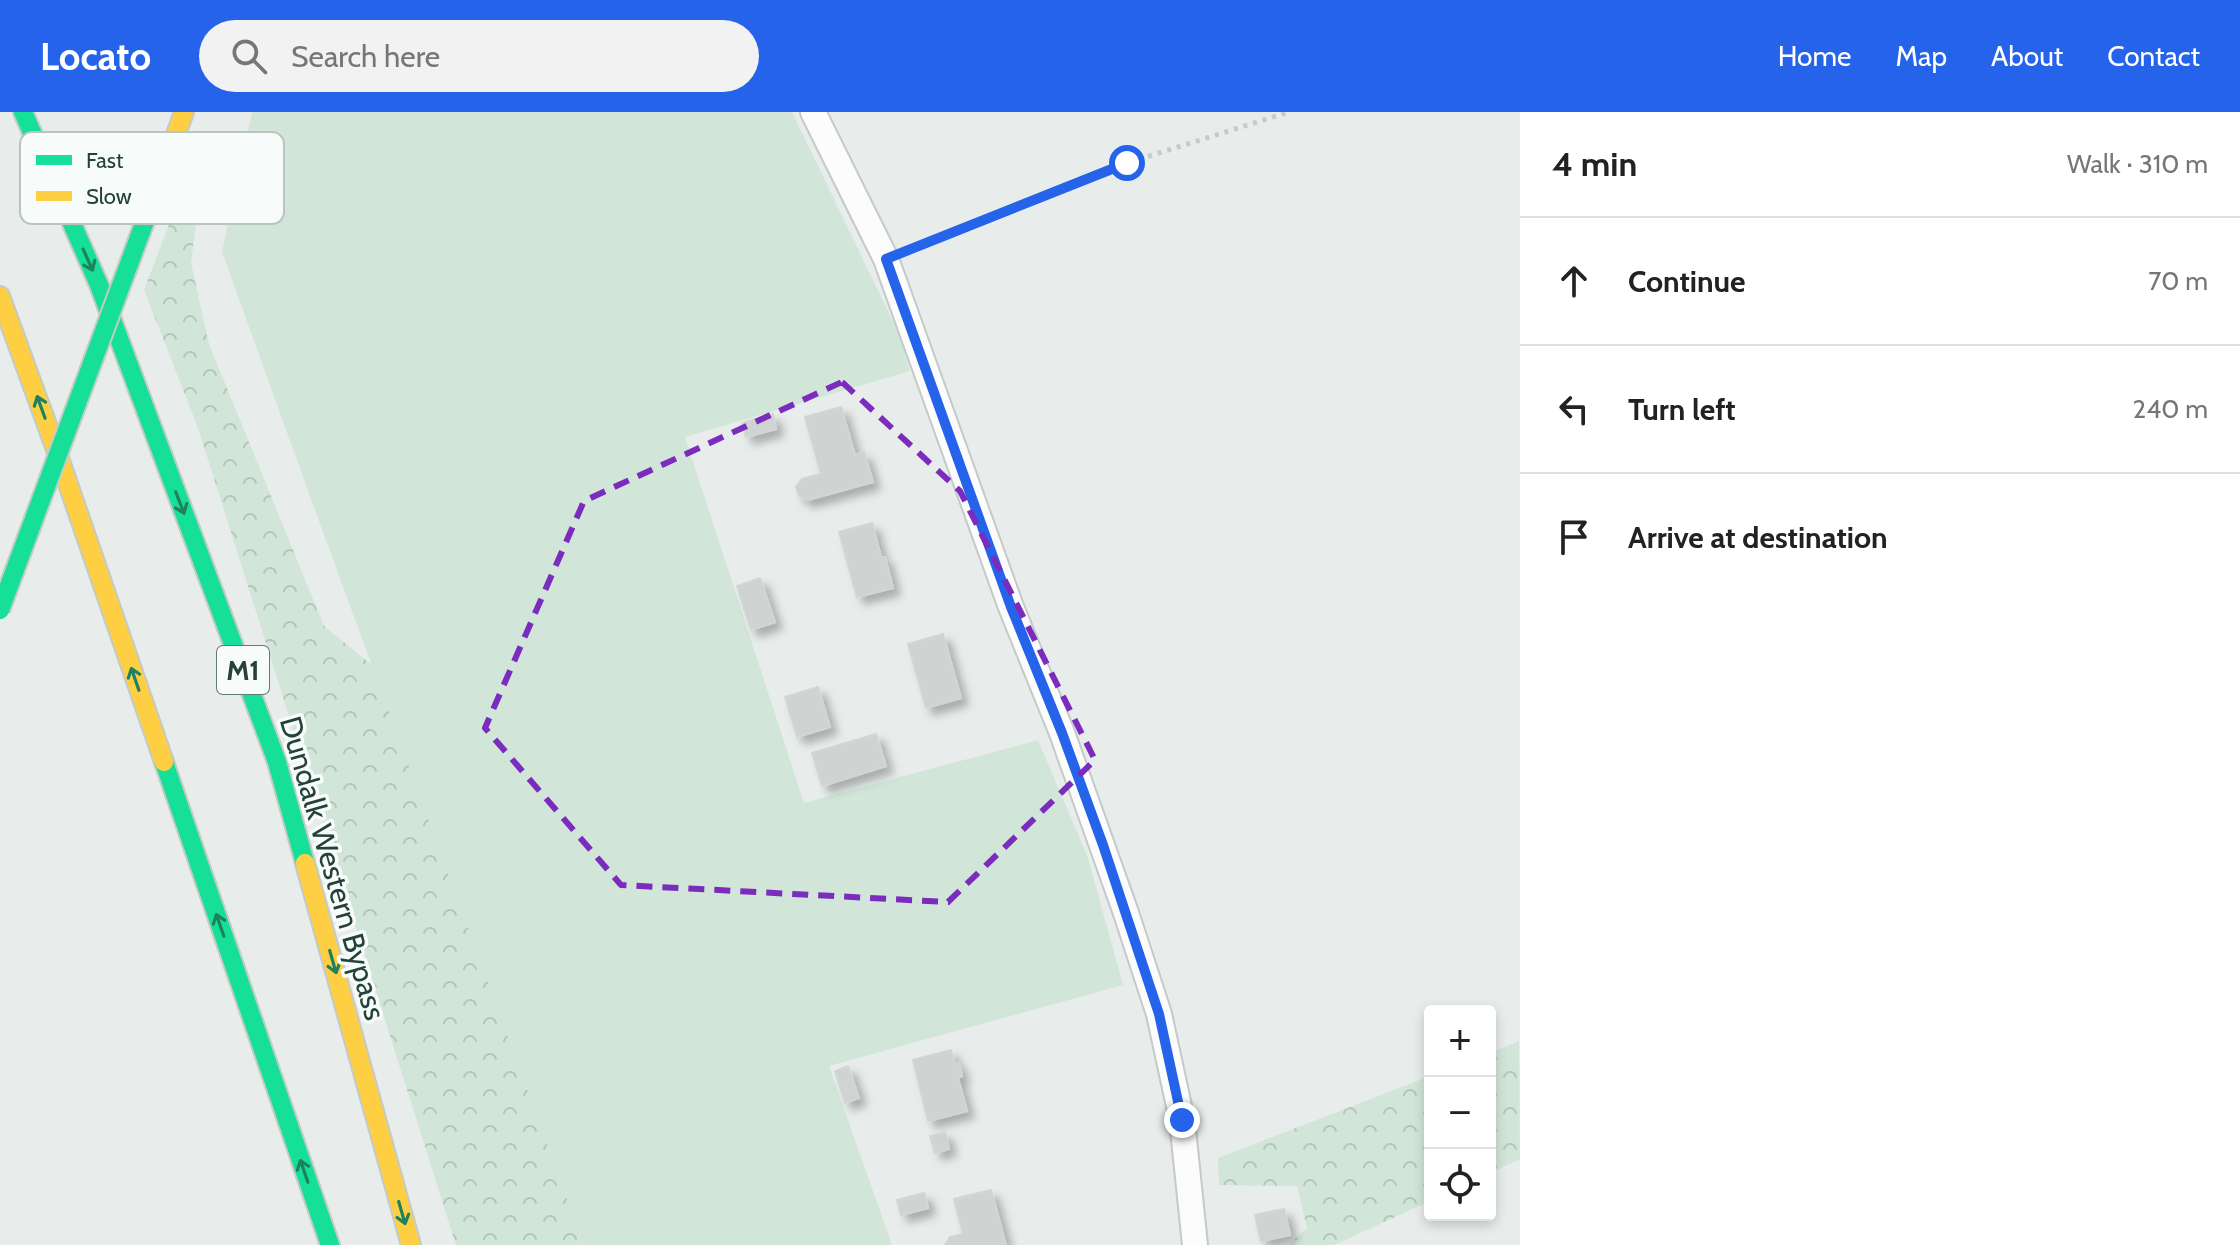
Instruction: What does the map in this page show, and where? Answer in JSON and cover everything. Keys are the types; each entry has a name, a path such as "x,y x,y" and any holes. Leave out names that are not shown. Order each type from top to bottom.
{"main road":[{"name":"Dundalk Western Bypass","path":"23,112 32,132"},
{"path":"177,132 184,112"},
{"name":"Dundalk Western Bypass","path":"72,224 99,285 277,762 411,1245"},
{"path":"0,610 144,224"},
{"path":"0,296 58,455 330,1245"}],"street":[{"path":"813,112 886,259 1006,593 1103,845 1159,1014 1182,1120 1195,1245"}],"path":[{"path":"886,259 1127,163 1289,112"}],"highlighted area":[{"path":"842,382 960,491 1095,760 948,902 621,885 485,728 584,501"}],"green space":[{"path":"252,112 792,112 900,336 910,371 685,437 804,803 1038,740 1088,858 1123,985 829,1066 892,1245 584,1245 222,252 228,224 284,224 284,132 248,132"},
{"path":"169,224 196,224 191,263 209,344 324,626 372,665 584,1245 456,1245 198,428 144,290"},
{"path":"1519,1041 1520,1159 1496,1170 1496,1077 1496,1051"},
{"path":"1424,1078 1424,1204 1334,1245 1288,1245 1307,1228 1297,1186 1219,1185 1218,1158"}],"building":[{"path":"841,407 855,455 864,452 873,482 808,500 799,496 796,487 802,479 821,474 805,417"},
{"path":"773,414 776,429 746,437 742,423"},
{"path":"872,523 893,588 857,597 839,532"},
{"path":"760,578 775,622 751,630 737,586"},
{"path":"943,634 961,698 926,708 908,644"},
{"path":"818,687 830,727 797,737 785,697"},
{"path":"876,734 886,766 822,786 812,753"},
{"path":"951,1050 955,1064 959,1063 962,1076 958,1078 967,1111 928,1121 913,1060"},
{"path":"848,1066 859,1098 845,1103 835,1071"},
{"path":"945,1132 949,1149 935,1153 930,1136"},
{"path":"991,1190 1006,1245 945,1245 950,1237 963,1234 954,1199"},
{"path":"924,1193 928,1208 901,1215 897,1200"},
{"path":"1284,1209 1290,1235 1261,1241 1255,1215"}],"traffic: fast":[{"path":"23,112 32,132"},
{"path":"72,224 99,285 277,762 305,863"},
{"path":"0,610 144,224"},
{"path":"164,762 330,1245"}],"traffic: slow":[{"path":"177,132 184,112"},
{"path":"0,296 164,762"},
{"path":"305,863 411,1245"}],"route":[{"path":"1127,163 886,259 1011,607 1103,845 1159,1014 1182,1120"}]}
